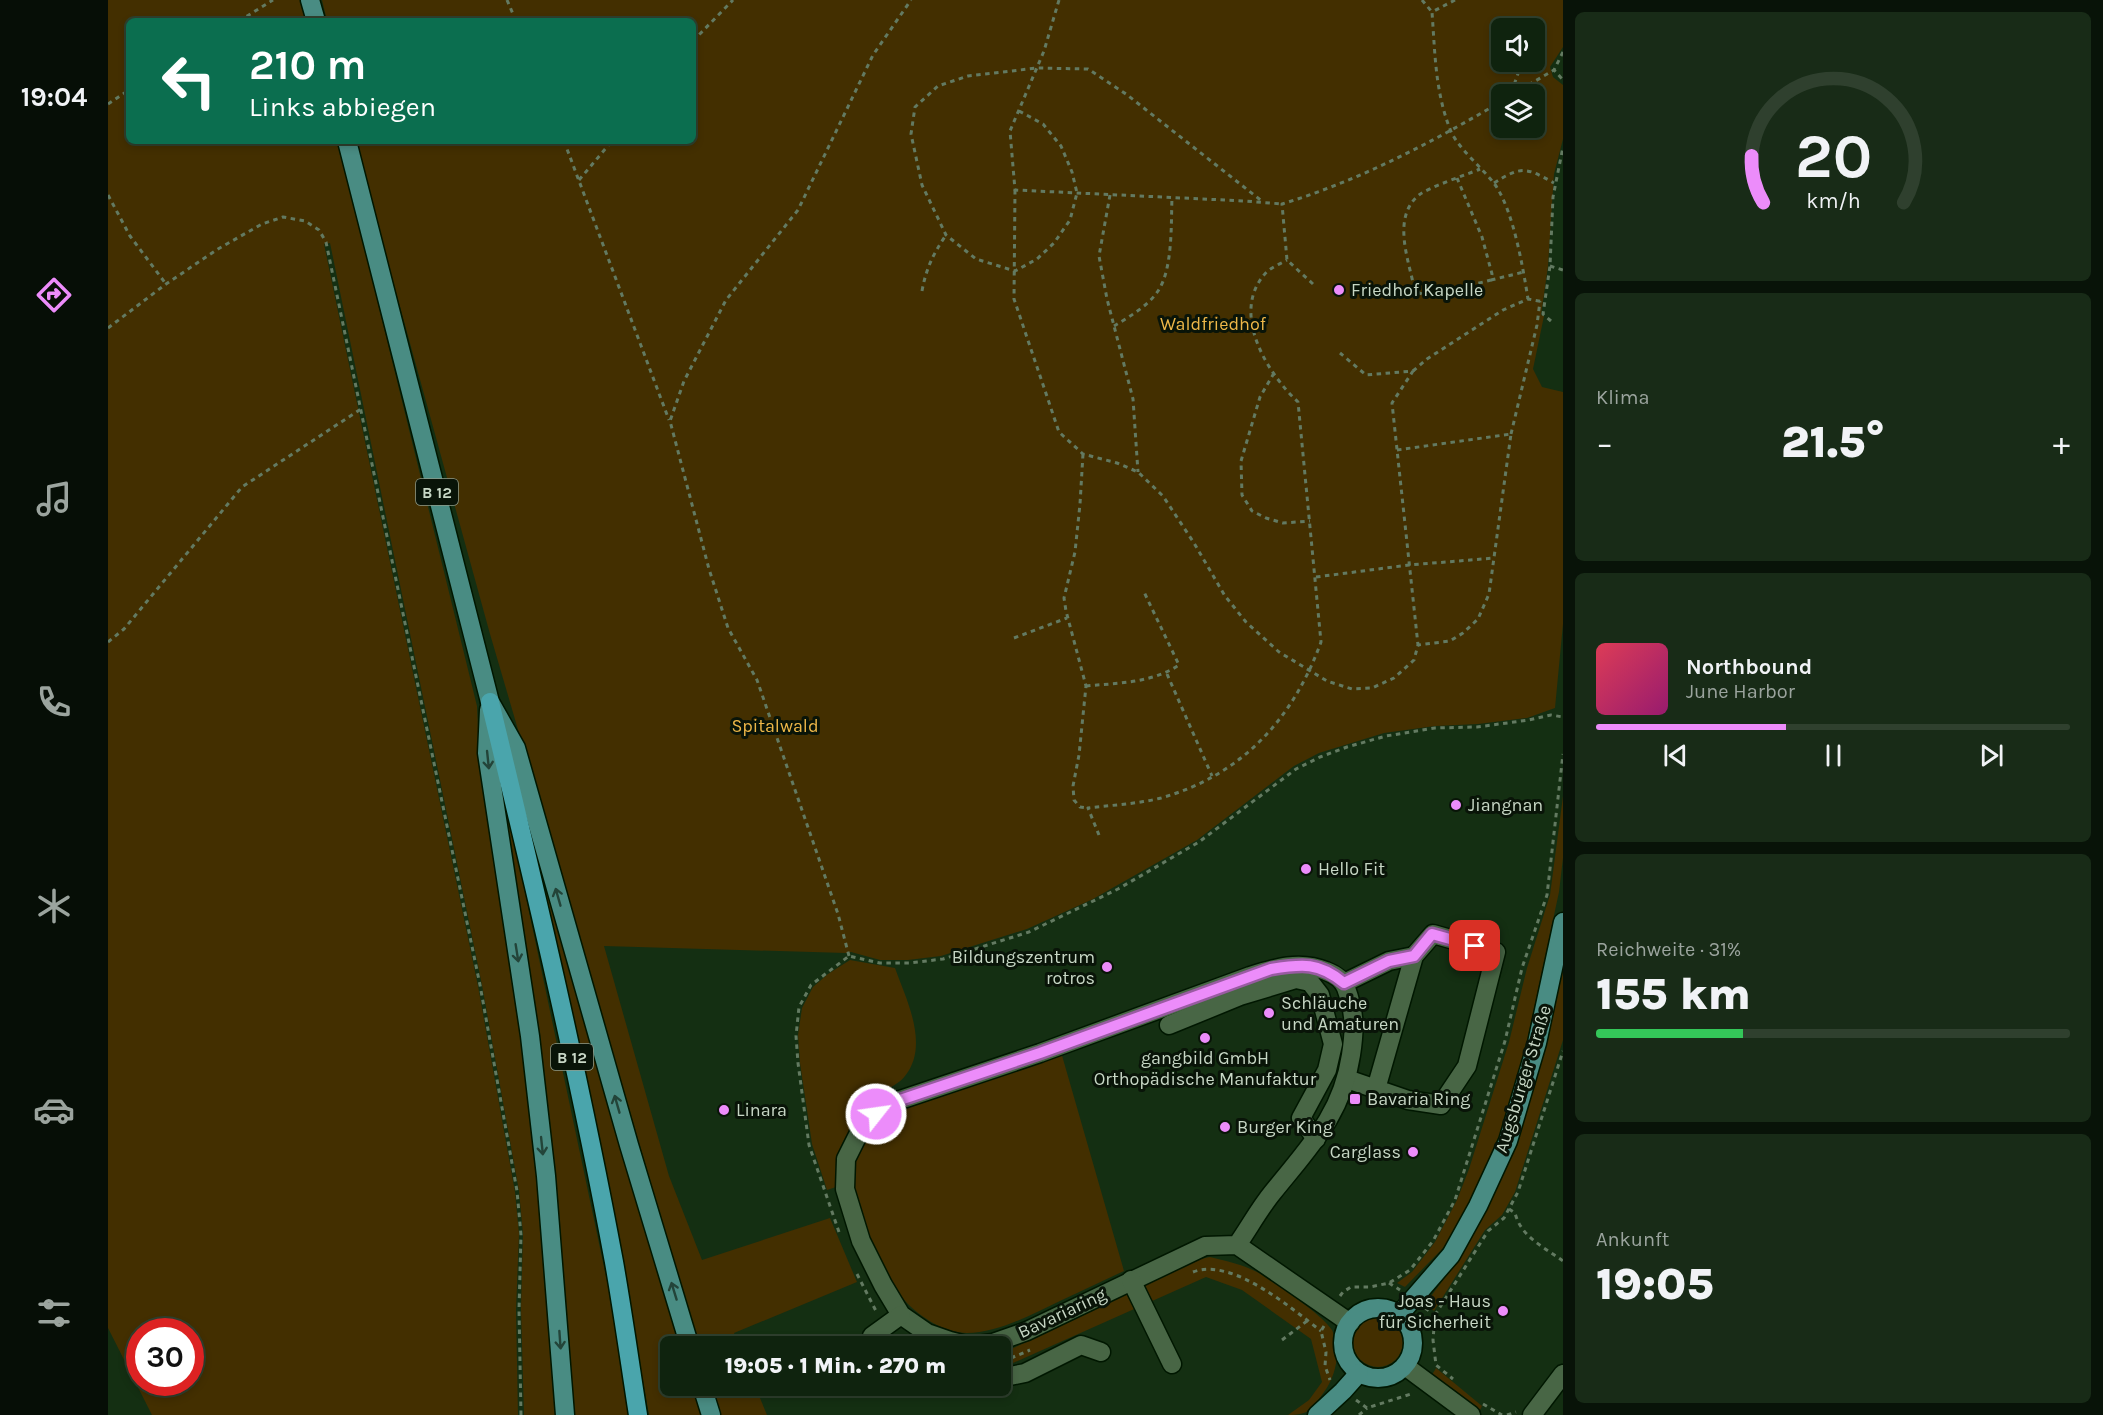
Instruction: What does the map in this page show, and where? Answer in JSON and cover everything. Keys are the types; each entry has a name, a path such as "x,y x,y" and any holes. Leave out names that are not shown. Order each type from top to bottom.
{"highway":[{"name":"B 12","path":"490,702 578,1085 614,1263 638,1415"}],"main road":[{"path":"310,0 315,18"},
{"name":"B 12","path":"348,144 490,702 516,748 628,1145 687,1336"},
{"path":"490,702 487,753 530,1036 546,1176 565,1415"},
{"name":"Augsburger Straße","path":"1399,1315 1451,1255 1478,1206 1508,1141 1537,1043 1563,922"},
{"path":"1373,1309 1382,1309 1399,1315 1409,1326 1413,1339 1412,1353 1405,1366 1395,1374 1383,1378 1371,1377 1359,1372 1349,1362 1344,1350 1344,1336 1350,1323 1364,1312 1373,1309"},
{"path":"1317,1415 1343,1391 1359,1372"},
{"path":"705,1396 711,1415"}],"street":[{"path":"1347,1079 1376,1089 1408,1100 1441,1105 1467,1066 1496,952 1432,934 1414,956 1376,1089"},
{"path":"1350,1323 1237,1245 1271,1194 1316,1139 1336,1106 1347,1079 1355,1035 1353,1006 1344,983 1389,961 1414,956"},
{"name":"Bavariaring","path":"1237,1245 1205,1246 1027,1330 993,1343 970,1346 927,1333 901,1314 861,1241 845,1189 846,1159 860,1131 876,1114 900,1100 1040,1053 1271,969 1296,964 1313,966 1332,974 1344,983"},
{"path":"1169,1026 1240,996 1296,979 1310,982 1320,995 1334,1044 1327,1070 1301,1118 1316,1139"},
{"path":"1332,1034 1355,1035"},
{"path":"1131,1280 1172,1364"},
{"path":"872,1336 901,1314"},
{"path":"1011,1376 1025,1373 1081,1345 1101,1352"},
{"path":"1405,1366 1424,1381 1477,1409"},
{"path":"1532,1415 1563,1374"}],"path":[{"path":"244,18 273,0"},
{"path":"507,0 515,18"},
{"path":"696,38 733,0"},
{"path":"670,421 684,381 726,300 798,210 873,56 911,0"},
{"path":"1059,0 1037,68 1010,131 1015,190 1014,299 1059,432 1083,454 1118,463 1138,472 1163,495 1225,596 1246,622 1279,652 1327,681 1352,689 1372,688 1394,678 1414,660 1418,645 1392,403 1413,371 1427,359 1503,310 1528,299 1542,302"},
{"path":"1422,0 1432,12 1436,82 1450,132 1494,183 1513,228 1528,299"},
{"path":"1432,12 1455,0"},
{"path":"1531,84 1554,70 1563,51"},
{"path":"1019,111 1043,124 1060,146 1072,172 1077,193 1070,220 1054,243 1037,259 1015,271 976,259 946,235 922,185 911,134 915,107 938,86 968,76 1037,68 1088,69 1126,94 1263,202"},
{"path":"1554,70 1563,80"},
{"path":"108,104 126,92"},
{"path":"1015,190 1282,204 1381,167 1450,132 1491,108"},
{"path":"565,144 670,421 709,569 728,628 757,680 838,914 849,956 880,963 932,961 1029,932 1118,889 1199,842 1296,769 1347,747 1386,736 1436,728 1477,727 1551,715 1563,717"},
{"path":"579,180 609,144"},
{"path":"1418,645 1450,641 1463,633 1478,619 1489,594 1511,434 1550,266 1555,183 1563,147"},
{"path":"1480,169 1420,194 1406,212 1403,233 1414,287 1419,293 1428,296 1524,272"},
{"path":"1494,183 1509,173 1530,170 1555,183"},
{"path":"1457,178 1482,237 1492,274 1491,280"},
{"path":"108,195 130,236 166,284"},
{"path":"1110,195 1099,256 1133,399 1138,472"},
{"path":"1114,326 1137,311 1159,290 1169,259 1172,197"},
{"path":"1282,204 1287,260 1313,284"},
{"path":"108,328 166,284 218,249 262,224 283,217 305,221 319,230 326,243 480,985 517,1191 521,1235 519,1310 521,1415"},
{"path":"922,291 926,270 933,254 946,235"},
{"path":"1083,454 1075,552 1064,598 1067,618 1086,686 1079,755 1073,786 1074,800 1080,807 1088,808 1127,805 1160,798 1212,777 1251,750 1283,716 1310,671 1321,642 1298,402 1285,389 1259,349 1251,320 1250,297 1264,273 1287,260"},
{"path":"1550,266 1563,270"},
{"path":"1542,302 1543,314 1551,321"},
{"path":"1340,353 1366,375 1413,371"},
{"path":"1274,373 1260,397 1241,461 1242,495 1252,511 1266,518 1283,523 1310,521"},
{"path":"108,642 124,628 242,487 361,409"},
{"path":"1397,450 1511,434"},
{"path":"1316,577 1409,565 1495,558"},
{"path":"1086,686 1127,683 1167,673 1179,665 1144,592"},
{"path":"1014,638 1067,618"},
{"path":"1167,673 1212,777"},
{"path":"1367,1408 1330,1381 1325,1366 1326,1352 1321,1331 1343,1292 1351,1287 1370,1287 1389,1283 1410,1270 1432,1241 1455,1200 1505,1041 1522,968 1547,895 1563,754"},
{"path":"1088,808 1099,835"},
{"path":"1359,1415 1367,1408 1414,1393 1436,1365 1433,1340 1435,1315 1488,1231 1504,1218 1518,1192 1563,1051"},
{"path":"1509,1209 1515,1213 1518,1225 1526,1235 1563,1261"},
{"path":"1389,1283 1435,1315"},
{"path":"1282,1340 1307,1321"},
{"path":"1436,1365 1457,1382"},
{"path":"1477,1409 1502,1415"}],"green space":[{"path":"108,0 303,0 307,18 126,18 126,144 339,144 477,706 479,755 527,1037 559,1415 524,1415 521,1309 523,1234 519,1191 482,985 330,243 324,244 478,986 515,1192 519,1234 516,1310 518,1415 152,1415 142,1396 204,1396 204,1318 126,1318 126,1364 108,1328"},
{"path":"322,0 1563,0 1563,47 1550,67 1553,77 1563,85 1563,139 1554,174 1548,266 1541,315 1544,316 1533,369 1542,387 1563,392 1563,624 1555,708 1527,718 1384,733 1319,753 1294,766 1197,840 1093,899 1027,929 941,956 908,960 880,960 851,952 604,946 669,1176 702,1260 830,1218 857,1282 734,1333 735,1336 696,1336 490,634 383,245 358,144 696,144 696,18 326,18"},
{"path":"1563,796 1563,858 1559,892 1527,1041 1500,1137 1472,1202 1444,1247 1405,1287 1397,1283 1412,1272 1435,1242 1457,1200 1469,1169 1509,1042 1527,968 1550,895"},
{"path":"508,812 608,1286 629,1415 570,1415 502,814"},
{"path":"549,893 620,1147 680,1336 660,1336 660,1396 698,1396 704,1415 649,1415 601,1154 545,894"},
{"path":"1563,958 1563,1040 1515,1192 1502,1215 1485,1230 1434,1311 1426,1303 1458,1260"},
{"path":"850,960 895,968 914,1022 916,1050 905,1076 882,1092 881,1099 860,1117 848,1134 837,1159 836,1187 827,1190 812,1144 798,1035 802,1008 813,987"},
{"path":"1061,1052 1124,1271 1028,1316 991,1330 967,1333 942,1327 919,1314 907,1303 897,1291 877,1256 860,1214 855,1194 853,1176 857,1151 872,1129 901,1106"},
{"path":"1210,1257 1241,1265 1259,1273 1327,1323 1337,1345 1336,1362 1328,1386 1310,1410 1301,1414 1288,1415 1309,1400 1322,1382 1311,1339 1242,1290 1206,1277 1011,1364 1011,1349 1195,1260"},
{"path":"1373,1317 1383,1317 1396,1324 1403,1337 1403,1347 1396,1360 1383,1367 1373,1367 1364,1363 1357,1356 1353,1347 1353,1337 1357,1328 1364,1321"},
{"path":"1436,1368 1482,1406 1479,1412 1432,1375"},
{"path":"714,1396 759,1396 767,1415 720,1415"}],"place":[{"name":"Friedhof Kapelle","path":"1339,290"},
{"name":"Jiangnan","path":"1456,805"},
{"name":"Hello Fit","path":"1306,869"},
{"name":"Bildungszentrum rotros","path":"1107,967"},
{"name":"Schläuche und Amaturen","path":"1269,1013"},
{"name":"gangbild GmbH Orthopädische Manufaktur","path":"1205,1038"},
{"name":"Bavaria Ring","path":"1355,1099"},
{"name":"Linara","path":"724,1110"},
{"name":"Burger King","path":"1225,1127"},
{"name":"Carglass","path":"1413,1152"},
{"name":"Joas - Haus für Sicherheit","path":"1503,1311"}],"route":[{"path":"876,1114 900,1100 1040,1053 1271,969 1296,964 1313,966 1332,974 1344,983 1389,961 1414,956 1432,934 1475,946"}],"park label":[{"name":"Waldfriedhof","path":"1213,324"},
{"name":"Spitalwald","path":"775,726"}]}
